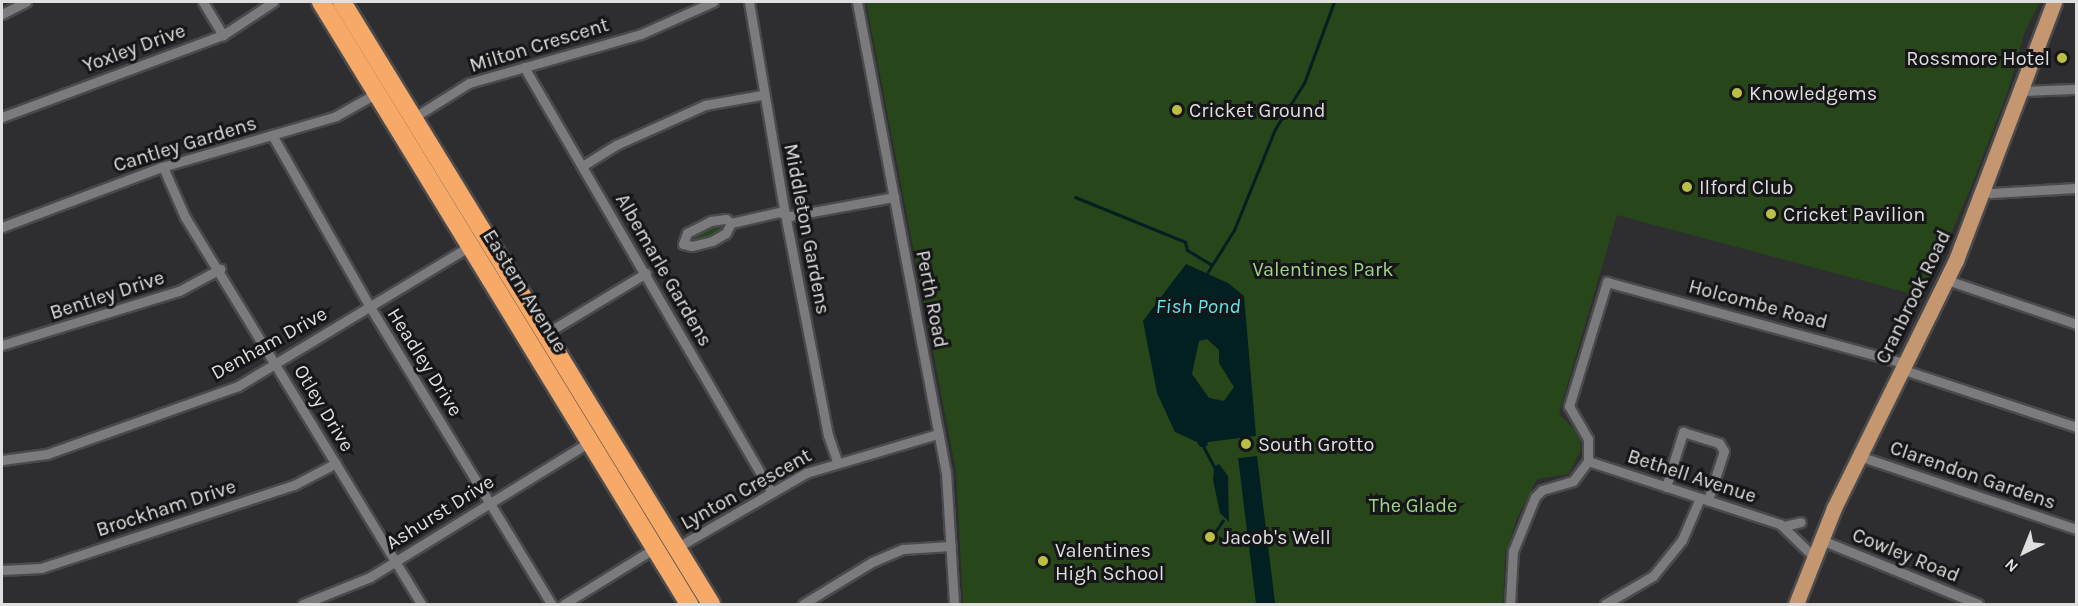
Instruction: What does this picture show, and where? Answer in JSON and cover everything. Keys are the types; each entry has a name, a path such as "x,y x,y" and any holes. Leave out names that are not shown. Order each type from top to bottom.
{"highway":[{"name":"Eastern Avenue","path":"321,2 689,604"},
{"name":"Eastern Avenue","path":"342,2 711,604"}],"main road":[{"name":"Cranbrook Road","path":"1796,604 1819,539 1947,280 1984,190 2054,2"}],"street":[{"path":"2,14 26,2"},
{"path":"203,2 223,34"},
{"name":"Yoxley Drive","path":"2,117 223,34 273,2"},
{"name":"Milton Crescent","path":"413,118 469,83 641,34 713,2"},
{"name":"Middleton Gardens","path":"749,2 762,94 785,214 828,435 837,461"},
{"name":"Perth Road","path":"857,2 946,472 954,604"},
{"name":"Albemarle Gardens","path":"524,68 584,165 771,491"},
{"path":"2019,91 2076,89"},
{"name":"Cantley Gardens","path":"2,226 163,167 336,116 377,93"},
{"path":"584,165 616,145 705,105 762,94"},
{"name":"Headley Drive","path":"272,135 370,307 551,604"},
{"name":"Otley Drive","path":"163,167 185,217 220,269 421,604"},
{"path":"1984,190 1991,193 2076,188"},
{"path":"732,223 726,219 704,224 687,232 683,244 692,246 712,241 726,233 732,223 779,212 785,214 894,197"},
{"name":"Denham Drive","path":"2,460 47,454 238,386 470,246"},
{"name":"Bentley Drive","path":"2,345 179,291 220,269"},
{"path":"545,334 646,273"},
{"path":"1947,280 2076,324"},
{"name":"Holcombe Road","path":"1588,461 1588,439 1569,406 1607,282 1903,366"},
{"path":"1903,366 2076,427"},
{"path":"1605,604 1653,576 1682,540 1704,499 1724,451 1719,443 1683,432 1666,487"},
{"name":"Lynton Crescent","path":"676,549 771,491 837,461 938,434"},
{"name":"Ashurst Drive","path":"303,604 314,603 363,581 591,441"},
{"name":"Clarendon Gardens","path":"1859,456 2076,529"},
{"path":"1510,604 1513,550 1535,497 1542,490 1573,481 1588,461"},
{"name":"Bethell Avenue","path":"1588,461 1784,526"},
{"name":"Brockham Drive","path":"2,570 41,568 294,485 336,463"},
{"path":"1801,522 1784,526 1799,547 1813,556"},
{"name":"Cowley Road","path":"1819,539 1978,604"},
{"path":"803,604 872,562 903,549 951,546"},
{"path":"564,604 655,548"}],"green space":[{"name":"Valentines Park","path":"866,2 2040,2 2025,31 2007,94 1971,187 1924,297 1617,215 1559,414 1579,433 1581,449 1569,474 1537,479 1516,520 1505,556 1503,604 963,604 956,471"},
{"path":"725,223 726,228 711,238 690,243 687,239 701,227"}],"water":[{"name":"Fish Pond","path":"1186,264 1228,283 1244,296 1256,436 1208,442 1207,446 1200,447 1197,442 1175,432 1157,393 1143,321","holes":["1207,339 1219,350 1219,363 1234,387 1224,401 1209,398 1192,374 1199,341"]},
{"path":"1257,456 1275,604 1256,604 1238,458"},
{"path":"1219,464 1228,476 1229,522 1220,513 1213,480 1214,467"}],"waterway":[{"path":"1207,273 1234,230 1275,129 1304,83 1334,2"},
{"path":"1075,197 1185,242 1187,250 1212,265"},
{"path":"1203,446 1214,467"},
{"path":"1215,532 1223,520"}],"place":[{"name":"Rossmore Hotel","path":"2062,58"},
{"name":"Knowledgems","path":"1737,93"},
{"name":"Cricket Ground","path":"1177,110"},
{"name":"Ilford Club","path":"1687,187"},
{"name":"Cricket Pavilion","path":"1771,214"},
{"name":"South Grotto","path":"1246,444"},
{"name":"Jacob's Well","path":"1210,537"},
{"name":"Valentines High School","path":"1043,561"}],"park label":[{"name":"The Glade","path":"1413,505"}]}
